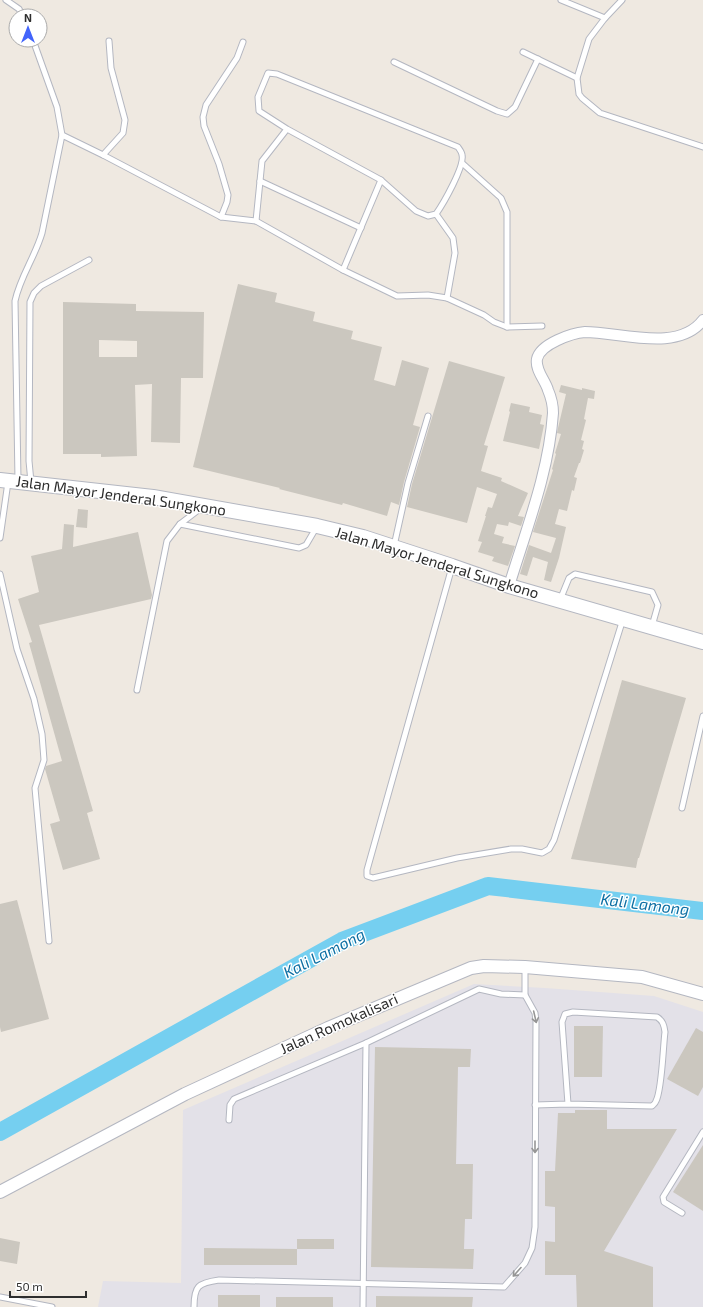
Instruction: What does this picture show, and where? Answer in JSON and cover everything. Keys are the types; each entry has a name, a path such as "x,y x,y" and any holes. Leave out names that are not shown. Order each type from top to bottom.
{"main road":[{"name":"Jalan Mayor Jenderal Sungkono","path":"14,481 153,497 317,526 363,537 509,586 703,642"}],"street":[{"path":"509,586 544,472 550,439 553,411 548,389 539,371 537,359 545,346 571,334 595,332 650,339 680,336 689,332 703,320"},
{"name":"Jalan Romokalisari","path":"0,1192 185,1094 328,1028 471,968 484,966 525,967 642,977 703,994"}],"lane":[{"path":"6,0 18,8"},
{"path":"561,0 605,18"},
{"path":"622,0 605,18 589,39 577,78 579,94 600,113 703,147"},
{"path":"103,155 123,133 125,120 111,68 109,41"},
{"path":"221,217 228,196 219,164 204,126 204,117 206,105 237,58 243,42"},
{"path":"0,538 14,481 15,301 17,290 37,248 42,233 62,135 57,106 35,48"},
{"path":"523,52 577,78"},
{"path":"394,62 497,111 507,114 515,107 538,59"},
{"path":"268,73 277,74 458,147 462,155 462,163 444,202 436,214 428,216 416,211 381,180 287,129 259,111 258,97 268,73"},
{"path":"256,221 262,161 287,129"},
{"path":"62,135 221,217 256,221 343,270 397,296 428,295 447,298 507,327 542,326"},
{"path":"462,163 501,198 507,212 507,327"},
{"path":"343,270 381,180"},
{"path":"260,181 361,228"},
{"path":"436,214 453,238 455,253 447,298"},
{"path":"14,481 29,461 30,302 34,293 40,286 88,260"},
{"path":"393,547 408,482 428,416"},
{"path":"137,690 168,541 180,524 203,506"},
{"path":"180,524 300,548 306,545 317,526"},
{"path":"452,566 369,862 367,876 373,878 456,858 522,849 542,853 549,849 554,840 623,619"},
{"path":"0,574 17,649 34,699 42,734 44,760 35,788 49,941"},
{"path":"559,600 569,578 575,574 652,592 658,605 652,627"},
{"path":"682,808 703,716"},
{"path":"194,1307 194,1295 198,1286 205,1282 218,1280 504,1287 525,1263 532,1248 535,1227 536,1021 535,1013 525,995 525,967"},
{"path":"228,1120 230,1105 234,1099 366,1043 479,990 501,994 525,995"},
{"path":"535,1105 568,1104 652,1106 656,1103 660,1081 665,1032 664,1024 661,1020 657,1017 573,1012 565,1014 562,1022 568,1104"},
{"path":"364,1307 366,1043"},
{"path":"682,1212 664,1202 663,1197 703,1132"},
{"path":"0,1297 52,1307"}],"shaded area":[{"path":"474,984 654,996 703,1012 703,1307 98,1307 103,1281 181,1283 183,1110"}],"building":[{"path":"238,284 277,293 275,302 315,312 313,321 353,331 351,339 382,347 374,380 395,386 402,360 429,368 413,425 420,427 399,505 391,502 387,516 343,503 342,505 193,467"},
{"path":"63,302 136,304 136,311 204,312 203,378 181,378 180,443 151,442 152,384 135,385 137,456 101,457 101,454 63,454","holes":["99,340 137,341 137,357 99,357"]},
{"path":"449,361 505,377 484,445 488,446 481,471 502,478 501,481 528,493 518,516 524,517 521,526 509,522 508,526 497,524 494,534 504,537 502,543 515,546 508,566 492,561 494,557 478,552 482,542 478,541 485,516 488,507 492,508 497,494 477,487 467,523 407,507 412,484"},
{"path":"561,385 582,390 582,388 595,391 594,399 588,398 584,419 586,420 581,440 584,441 582,449 584,450 574,477 577,478 574,491 572,490 567,511 559,509 555,524 566,527 559,558 551,582 544,580 548,562 533,557 527,576 520,574 529,545 551,553 556,538 533,532 553,470 555,453 561,434 557,433 566,394 559,392"},
{"path":"511,403 530,407 529,412 542,415 540,424 544,425 539,449 503,441"},
{"path":"78,509 88,510 87,528 76,527"},
{"path":"64,524 74,525 73,547 138,532 152,595 151,599 39,625 93,811 87,813 100,859 63,870 50,824 60,821 45,769 46,766 62,761 29,643 32,642 18,599 39,592 31,556 62,549"},
{"path":"622,680 686,698 636,868 571,859"},
{"path":"17,900 49,1019 1,1032 0,904"},
{"path":"574,1026 603,1026 602,1077 574,1077"},
{"path":"696,1028 703,1032 703,1087 698,1096 667,1079"},
{"path":"375,1047 471,1049 470,1067 458,1067 456,1164 473,1164 472,1219 465,1219 464,1249 474,1249 473,1269 371,1267"},
{"path":"575,1110 607,1110 607,1129 677,1129 604,1251 653,1267 653,1307 577,1307 576,1275 545,1275 545,1241 555,1242 555,1207 545,1206 545,1171 555,1171 558,1113 575,1113"},
{"path":"703,1145 703,1211 673,1192"},
{"path":"0,1238 20,1242 17,1264 0,1261"},
{"path":"297,1239 334,1239 334,1249 297,1249"},
{"path":"204,1248 297,1249 297,1265 204,1265"},
{"path":"218,1295 260,1295 260,1307 218,1307"},
{"path":"376,1296 473,1297 472,1307 376,1307"},
{"path":"276,1297 333,1297 333,1307 276,1307"}],"waterway":[{"name":"Kali Lamong","path":"0,1132 342,941 488,886 703,911"}]}
